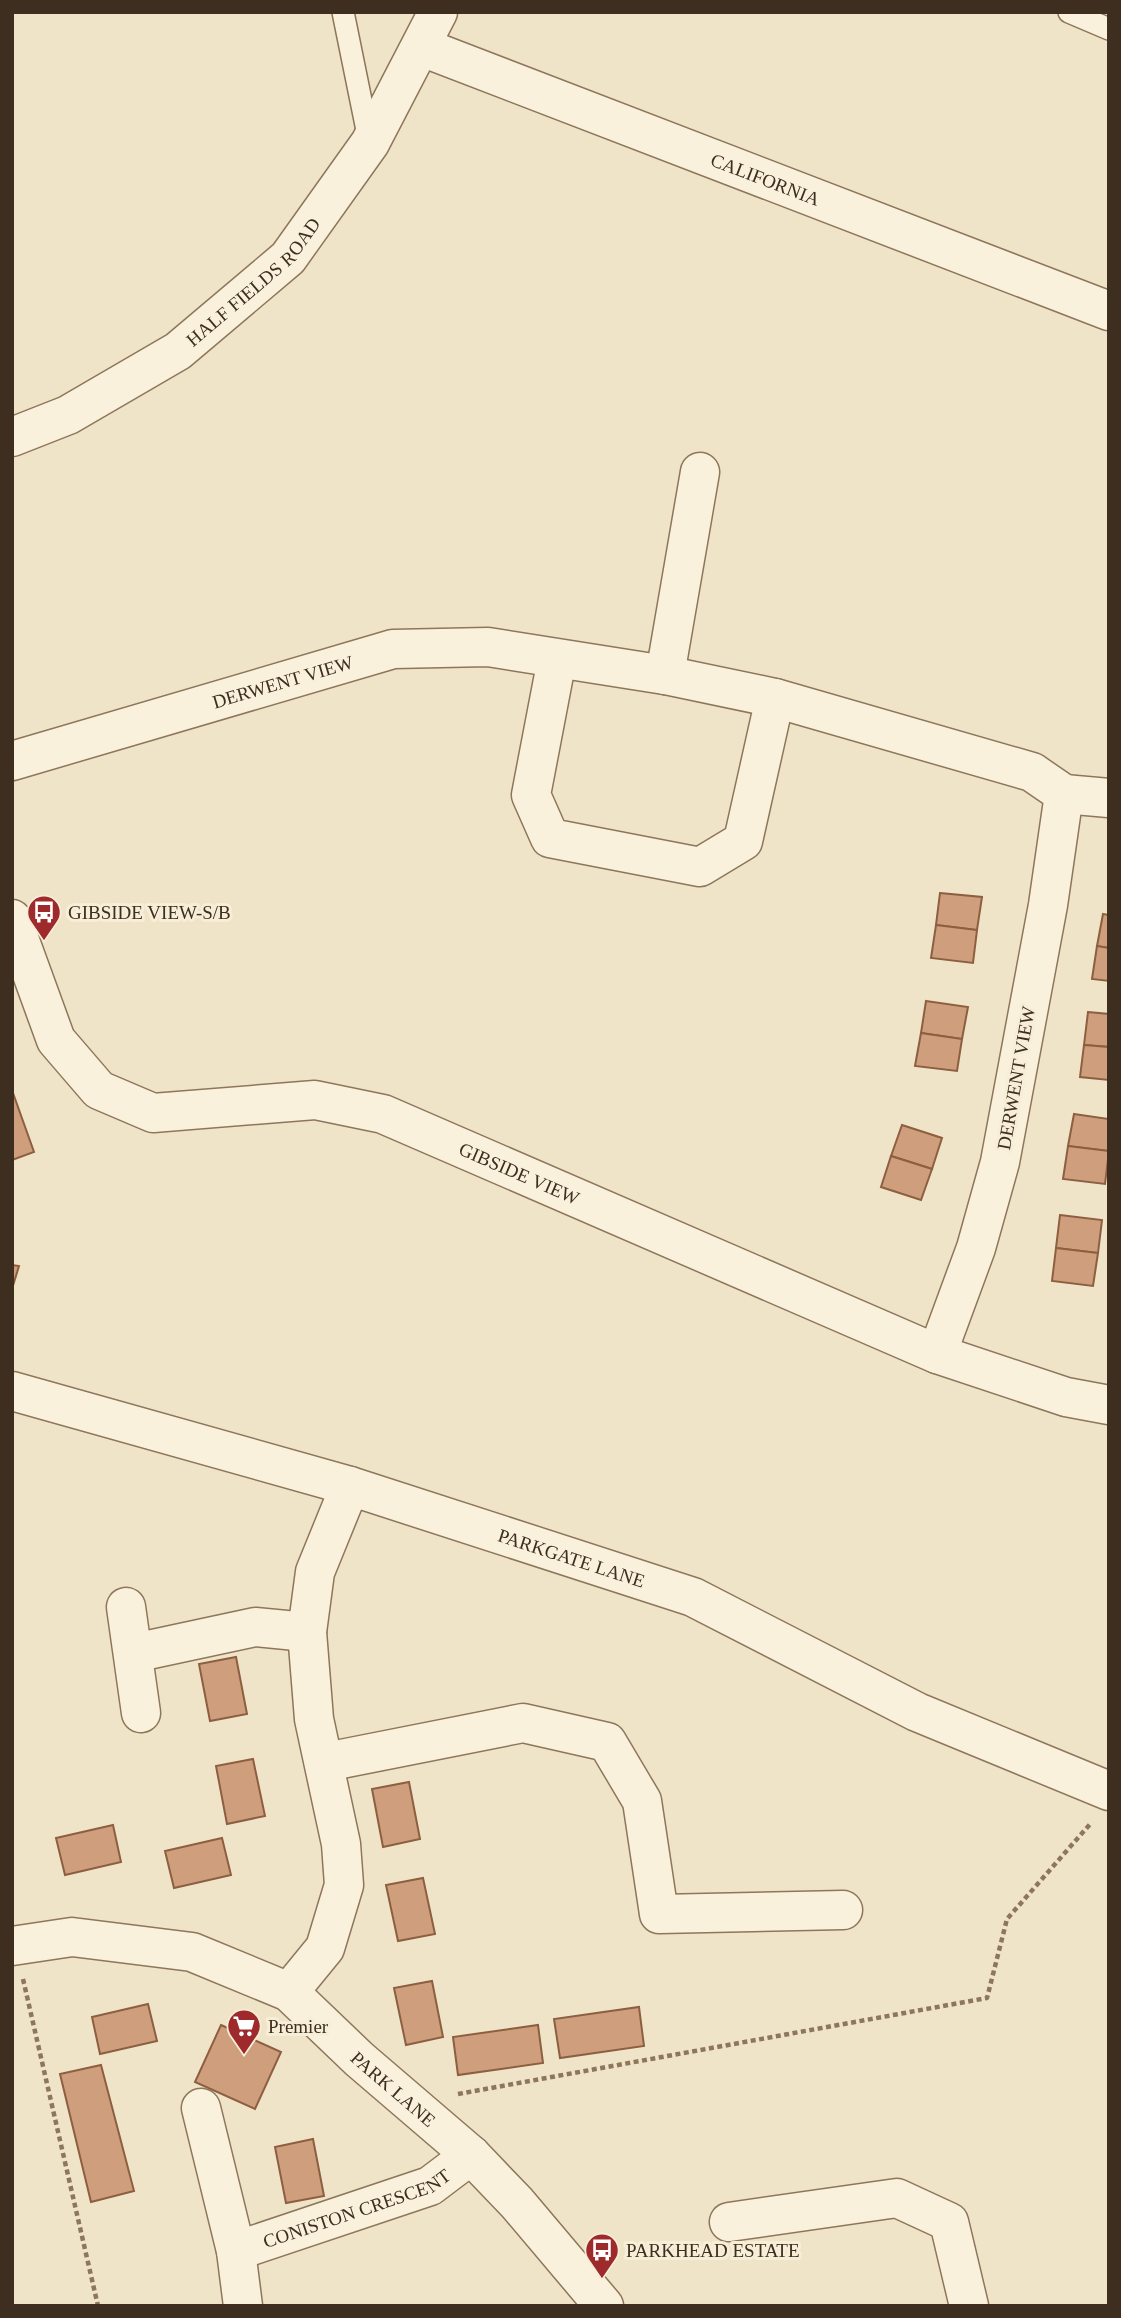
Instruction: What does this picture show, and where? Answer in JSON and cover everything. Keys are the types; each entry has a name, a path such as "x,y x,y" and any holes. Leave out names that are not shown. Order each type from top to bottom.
{"street":[{"name":"HALF FIELDS ROAD","path":"12,437 68,415 178,351 288,258 370,142 438,12"},
{"name":"CALIFORNIA","path":"422,47 1109,311"},
{"path":"666,675 700,472"},
{"name":"DERWENT VIEW","path":"12,761 393,649 488,647 666,675 775,698 1032,772 1064,794 1109,798"},
{"path":"557,659 531,795 550,838 699,867 743,841 775,698"},
{"name":"DERWENT VIEW","path":"937,1354 976,1248 1000,1161 1048,905 1064,794"},
{"name":"GIBSIDE VIEW","path":"12,919 56,1040 99,1090 153,1113 315,1100 383,1114 937,1354 1066,1397 1109,1405"},
{"name":"PARKGATE LANE","path":"12,1391 350,1486 694,1597 917,1712 1105,1802"},
{"path":"289,1992 325,1948 344,1885 341,1844 326,1762 314,1719 307,1632 315,1572 350,1486"},
{"path":"126,1607 141,1713"},
{"path":"134,1653 256,1627 307,1632"},
{"path":"326,1762 523,1723 607,1742 642,1801 659,1914 843,1910"},
{"name":"PARK LANE","path":"13,1946 72,1937 192,1952 289,1992 409,2103 471,2155 517,2203 604,2306"},
{"name":"CONISTON CRESCENT","path":"201,2108 236,2251 243,2306"},
{"name":"CONISTON CRESCENT","path":"236,2251 430,2186 471,2155"},
{"path":"729,2221 897,2198 949,2221 970,2306"}],"lane":[{"path":"343,12 370,142"},
{"path":"1069,12 1109,29"}],"path":[{"path":"409,2103 987,1998 1007,1919 1105,1802"},
{"path":"13,1946 98,2306"}],"building":[{"path":"940,893 982,897 977,930 936,925"},
{"path":"1103,914 1109,915 1109,948 1097,946"},
{"path":"936,925 977,930 973,963 931,958"},
{"path":"1097,946 1109,948 1109,981 1092,979"},
{"path":"926,1001 968,1007 962,1039 921,1033"},
{"path":"1088,1012 1109,1014 1109,1047 1084,1045"},
{"path":"921,1033 962,1039 957,1071 915,1066"},
{"path":"1084,1045 1109,1047 1109,1080 1080,1077"},
{"path":"12,1093 34,1152 12,1160"},
{"path":"1074,1114 1109,1119 1109,1151 1068,1146"},
{"path":"902,1125 942,1138 932,1169 891,1156"},
{"path":"1068,1146 1109,1151 1105,1184 1063,1179"},
{"path":"891,1156 932,1169 921,1200 881,1187"},
{"path":"1060,1215 1102,1220 1098,1253 1056,1248"},
{"path":"1056,1248 1098,1253 1093,1286 1052,1281"},
{"path":"12,1265 19,1266 12,1289"},
{"path":"236,1657 247,1714 210,1721 199,1664"},
{"path":"253,1759 265,1816 227,1824 216,1766"},
{"path":"409,1782 420,1839 383,1847 372,1789"},
{"path":"113,1825 121,1862 65,1875 56,1838"},
{"path":"222,1838 231,1875 174,1888 165,1851"},
{"path":"423,1878 435,1934 398,1941 386,1885"},
{"path":"432,1981 443,2037 406,2045 394,1988"},
{"path":"148,2004 157,2041 100,2054 92,2017"},
{"path":"639,2007 644,2046 560,2058 554,2019"},
{"path":"221,2025 281,2052 255,2109 195,2082"},
{"path":"538,2025 543,2063 458,2075 453,2037"},
{"path":"101,2065 134,2191 91,2202 60,2074"},
{"path":"313,2139 324,2196 286,2203 275,2147"}],"place":[{"name":"GIBSIDE VIEW-S/B","path":"44,942"},
{"name":"Premier","path":"244,2056"},
{"name":"PARKHEAD ESTATE","path":"602,2280"}]}
